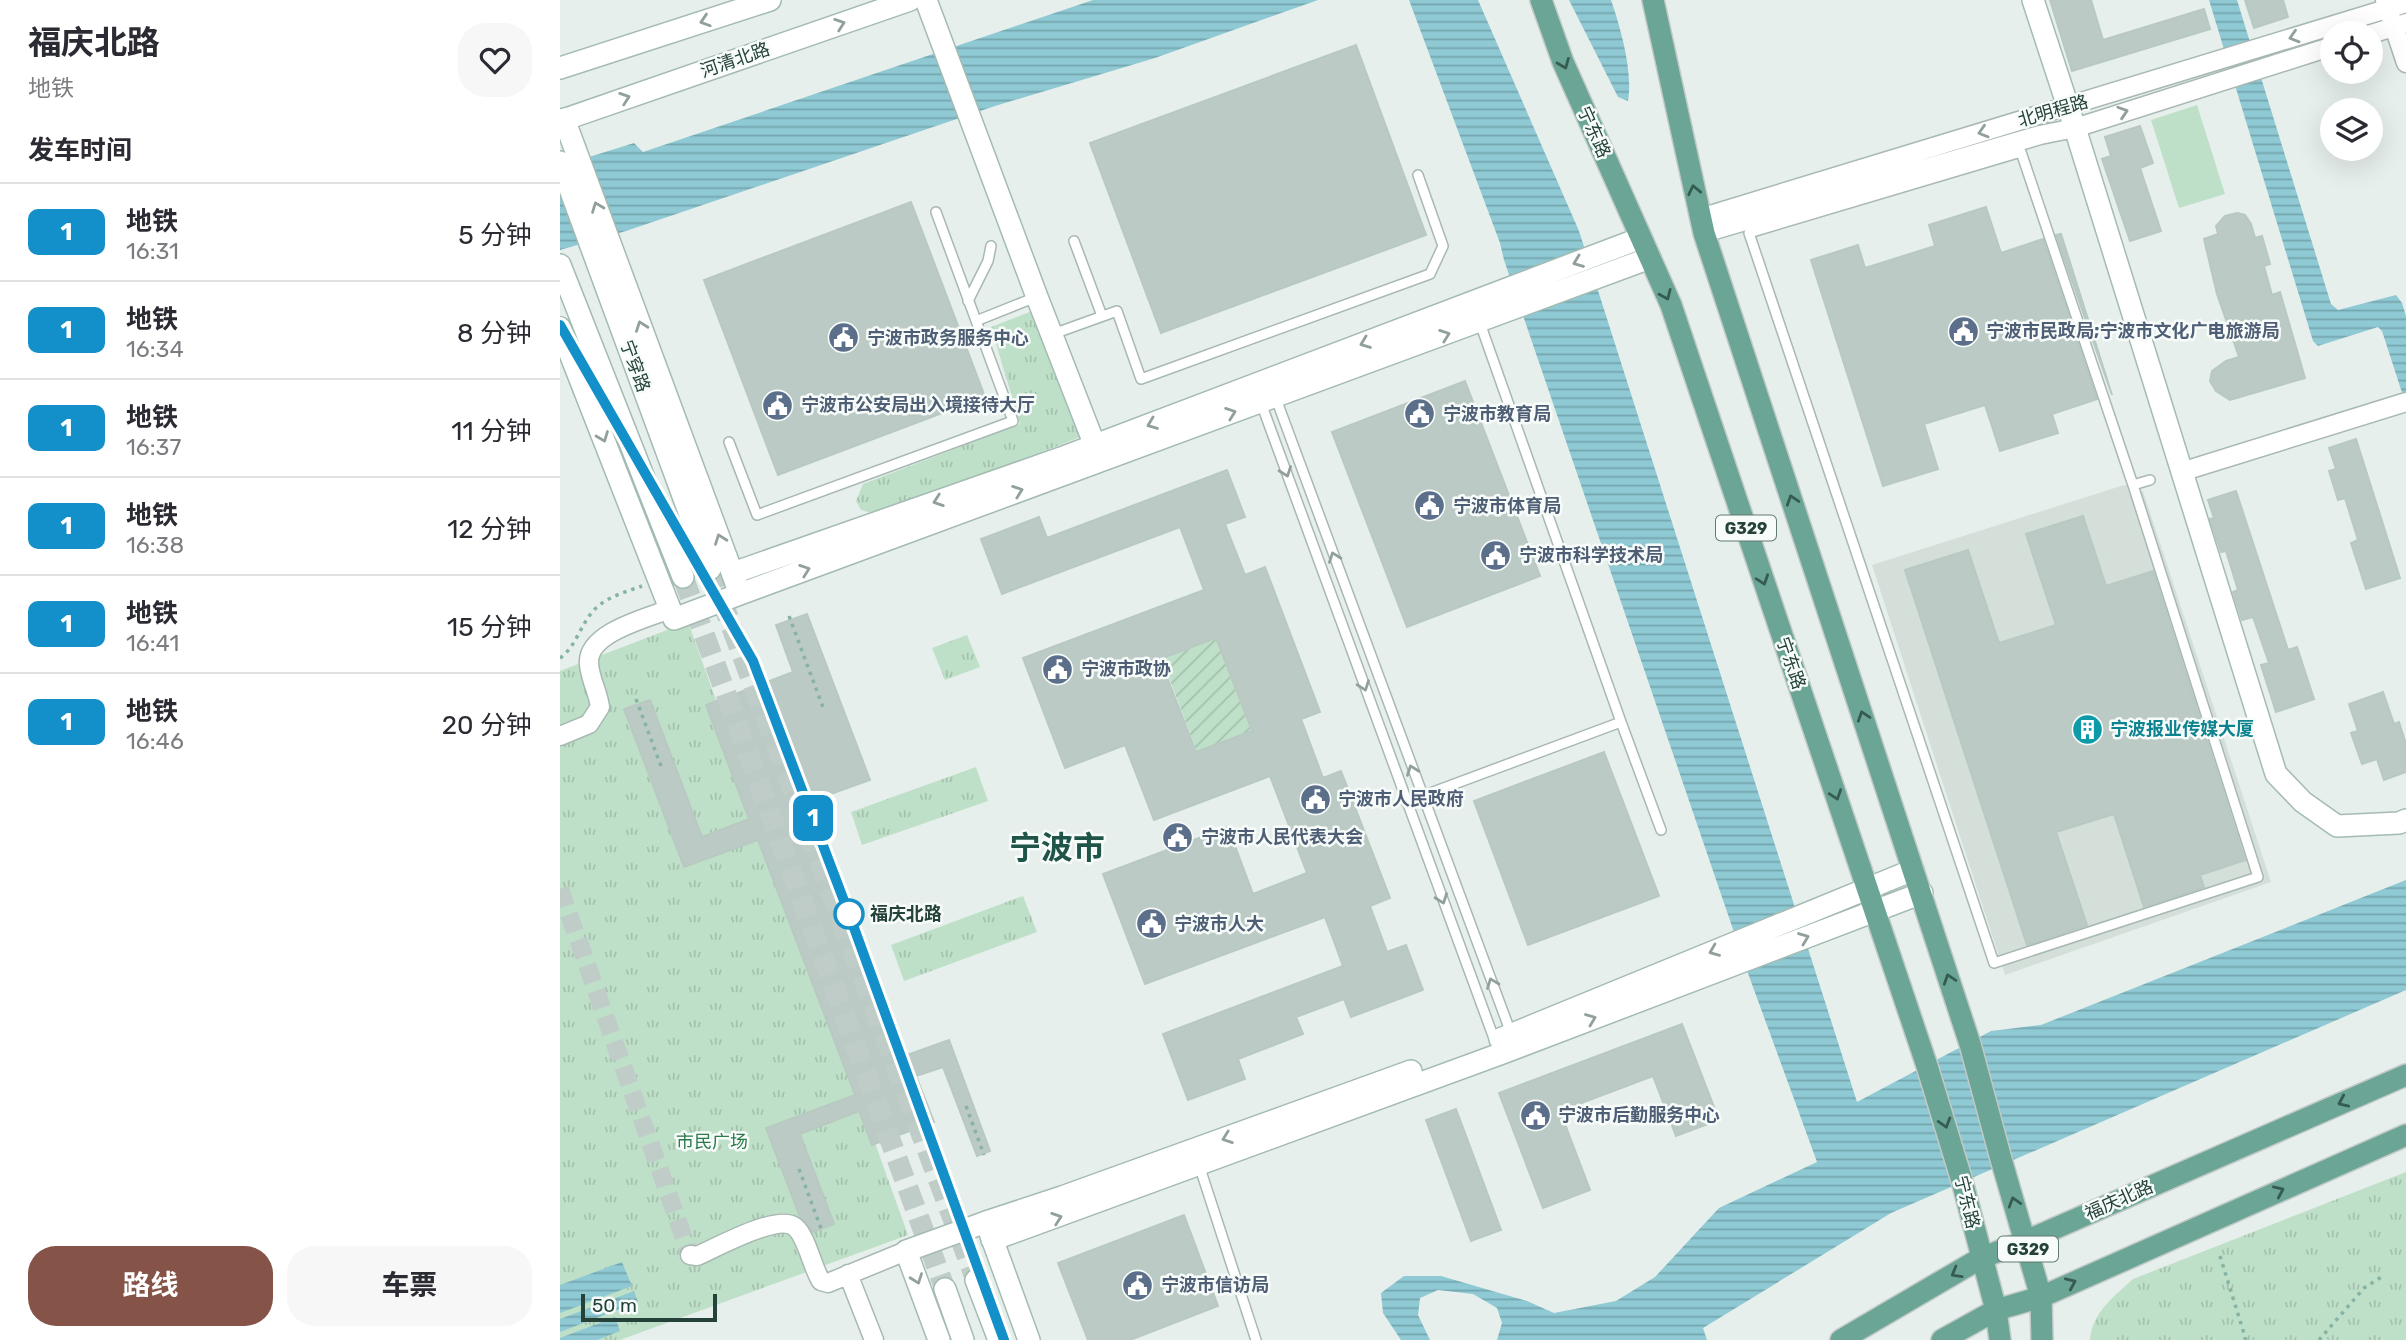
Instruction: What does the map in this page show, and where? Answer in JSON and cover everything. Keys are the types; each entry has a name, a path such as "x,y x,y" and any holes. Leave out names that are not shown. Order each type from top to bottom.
{"main road":[{"name":"宁东路","path":"1541,0 1563,62 1671,305 1927,1066 1962,1181 1996,1310 2000,1340"},
{"name":"G329","path":"1653,0 1702,225 1970,1044 2041,1297 2042,1340"},
{"name":"福庆北路","path":"1841,1340 1981,1258 2026,1241 2406,1075"},
{"path":"1942,1340 1996,1310 2041,1297 2406,1135"}],"street":[{"path":"560,68 770,0"},
{"name":"河清北路","path":"562,120 910,0"},
{"path":"926,0 1037,297 1058,332"},
{"path":"940,0 1058,332 1104,450"},
{"path":"2033,0 2276,774 2303,802 2337,827 2399,823 2406,820"},
{"name":"北明程路","path":"1702,225 2387,4 2406,3"},
{"path":"2387,4 2400,25 2406,63"},
{"path":"2383,30 2400,25"},
{"name":"北明程路","path":"1702,225 2075,128 2320,50"},
{"name":"宁穿路","path":"562,120 569,168 603,251 709,569"},
{"path":"560,328 674,619 737,583 1265,391 1641,238"},
{"path":"603,251 737,583"},
{"path":"1265,391 1479,323 1650,258"},
{"name":"宁穿路","path":"560,266 683,577"},
{"path":"2181,472 2406,402"},
{"path":"560,736 589,724 600,707 589,664 594,645 617,629 670,609"},
{"path":"1506,1044 1913,870"},
{"path":"690,1255 697,1256 775,1223 786,1223 795,1227 803,1238 821,1281 828,1283 906,1251 989,1231 1197,1157 1922,893"},
{"path":"989,1231 1029,1340"},
{"path":"906,1251 939,1340"},
{"path":"849,1274 874,1340"},
{"path":"976,1280 999,1340"},
{"path":"945,1289 963,1340"}],"lane":[{"path":"2021,152 2133,485 2258,877 1994,963 1749,233 2021,152"},
{"path":"1058,332 1117,311 1141,379 1430,274 1443,246 1418,175"},
{"path":"729,442 757,515 1013,421 936,212"},
{"path":"1073,241 1102,316"},
{"path":"968,301 988,261 991,246"},
{"path":"976,321 1037,297"},
{"path":"1479,323 1661,830"},
{"path":"1265,391 1422,796 1506,1044"},
{"path":"1265,391 1406,802 1506,1044"},
{"path":"2133,485 2150,480"},
{"path":"1406,802 1620,722"},
{"path":"1197,1157 1256,1340"}],"path":[{"path":"560,658 568,652 596,608 609,599 658,580"},
{"path":"789,616 824,710"},
{"path":"636,699 661,766"},
{"path":"965,1106 984,1155"},
{"path":"799,1169 822,1231"},
{"path":"2220,1256 2246,1340"},
{"path":"2319,1340 2364,1288 2383,1276"}],"shaded area":[{"name":"宁波报业传媒大厦","path":"2124,485 2143,491 2271,882 2005,975 1872,565"}],"green space":[{"path":"2197,105 2225,194 2179,208 2151,120"},
{"path":"1035,310 1080,437 881,516 861,510 856,501 863,484 1020,424 991,327"},
{"name":"市民广场","path":"688,622 908,1235 620,1340 560,1340 560,671"},
{"path":"967,635 980,667 945,680 932,648"},
{"path":"1216,639 1251,731 1197,752 1162,659"},
{"path":"976,767 988,801 862,845 851,812"},
{"path":"1023,896 1037,932 904,981 891,945"},
{"path":"2406,1172 2406,1340 2090,1340 2099,1313 2133,1279"}],"water":[{"path":"1093,0 1318,0 1155,58 995,106 626,231 560,250 560,166 634,143 643,152"},
{"path":"1409,0 1478,0 1579,231 1857,1102 1991,1031 2041,1025 2406,880 2406,990 1891,1213 1703,1328 1707,1340 1497,1340 1502,1323 1497,1308 1473,1294 1438,1290 1420,1298 1418,1315 1430,1340 1401,1340 1383,1313 1381,1293 1404,1276 1441,1276 1527,1301 1554,1313 1616,1301 1655,1277 1719,1208 1817,1162 1749,976 1500,243"},
{"path":"1569,0 1611,0 1627,64 1628,101 1618,97"},
{"path":"2209,0 2237,0 2331,304 2338,310 2396,295 2402,303 2406,316 2406,405 2382,331 2378,327 2318,346 2313,341"},
{"path":"622,1262 632,1286 560,1313 560,1285"},
{"path":"634,1291 638,1302 560,1332 560,1319"},
{"path":"615,1317 620,1331 597,1340 560,1340 560,1338"}],"building":[{"path":"2050,0 2091,0 2103,40 2204,9 2210,29 2072,71"},
{"path":"2245,0 2283,0 2288,17 2254,28"},
{"path":"1356,45 1426,235 1161,333 1090,143"},
{"path":"2140,126 2153,163 2140,168 2161,231 2130,241 2102,159 2111,156 2105,137"},
{"name":"宁波市政务服务中心","path":"911,202 985,397 778,475 704,280"},
{"name":"宁波市民政局;宁波市文化广电旅游局","path":"1986,207 2001,253 2043,239 2097,399 2052,414 2058,433 2000,451 1985,405 1924,424 1938,469 1883,486 1811,260 1858,245 1865,268 1935,246 1929,225"},
{"path":"2237,213 2245,215 2255,238 2262,236 2270,264 2264,266 2272,295 2280,292 2305,378 2230,400 2216,391 2210,381 2212,371 2226,361 2239,357 2217,294 2204,239 2218,234 2216,226 2225,216"},
{"path":"2061,234 2112,395 2056,235"},
{"path":"1465,381 1540,576 1407,627 1332,432"},
{"path":"2356,439 2400,578 2366,589 2351,543 2358,540 2345,498 2338,500 2329,471 2336,469 2329,448"},
{"name":"宁波市人民政府","path":"1227,470 1245,517 1225,524 1245,575 1265,567 1320,712 1301,719 1323,778 1341,771 1390,898 1370,906 1387,952 1406,945 1423,990 1351,1017 1344,999 1296,1017 1303,1034 1238,1059 1245,1079 1188,1100 1163,1034 1343,966 1325,917 1145,984 1103,874 1228,827 1253,894 1307,873 1270,776 1154,820 1125,745 1065,768 1023,658 1204,590 1180,527 1002,594 981,539 1039,517 1047,538","holes":["1216,638 1252,731 1196,752 1160,659"]},
{"path":"2236,491 2288,650 2297,647 2314,699 2276,712 2261,665 2269,663 2253,617 2242,620 2233,592 2238,590 2226,551 2221,552 2210,519 2214,518 2208,500"},
{"name":"宁波报业传媒大厦","path":"2083,516 2106,586 2153,571 2245,860 2200,875 2204,887 2144,907 2114,814 2056,832 2087,925 2027,945 1905,570 1968,550 1999,643 2056,625 2026,534"},
{"name":"福庆北路","path":"807,614 870,780 811,801 907,1055 949,1040 990,1151 977,1156 943,1067 916,1076 934,1122 872,1145 859,1111 800,1134 834,1224 813,1232 800,1217 766,1128 855,1095 758,840 684,867 624,709 650,700 702,837 749,819 706,705 793,672 776,625"},
{"path":"2383,692 2394,724 2399,722 2406,744 2406,772 2384,780 2377,759 2362,764 2351,733 2358,731 2349,704"},
{"path":"1604,752 1659,896 1528,945 1474,801"},
{"name":"宁波市后勤服务中心","path":"1682,1024 1719,1120 1676,1136 1653,1076 1560,1111 1590,1190 1543,1208 1499,1093"},
{"path":"1456,1109 1501,1230 1471,1241 1426,1120"},
{"name":"宁波市信访局","path":"1184,1215 1218,1306 1130,1340 1088,1340 1058,1263"}],"tunnel":[{"path":"710,569 976,1280"},
{"path":"683,577 945,1289"},
{"path":"560,889 690,1255"}],"metro line":[{"name":"1","path":"560,325 753,661 849,914 1004,1340"}],"place":[{"name":"宁波市民政局;宁波市文化广电旅游局","path":"1963,331"},
{"name":"宁波市政务服务中心","path":"844,338"},
{"name":"宁波市公安局出入境接待大厅","path":"778,405"},
{"name":"宁波市教育局","path":"1420,414"},
{"name":"宁波市体育局","path":"1430,506"},
{"name":"宁波市科学技术局","path":"1496,555"},
{"name":"宁波市政协","path":"1058,669"},
{"name":"宁波报业传媒大厦","path":"2087,729"},
{"name":"宁波市人民政府","path":"1315,799"},
{"name":"宁波市人民代表大会","path":"1178,837"},
{"name":"福庆北路","path":"849,914"},
{"name":"宁波市人大","path":"1151,924"},
{"name":"宁波市后勤服务中心","path":"1535,1115"},
{"name":"宁波市信访局","path":"1138,1285"}],"district":[{"name":"宁波市","path":"1057,848"}]}
